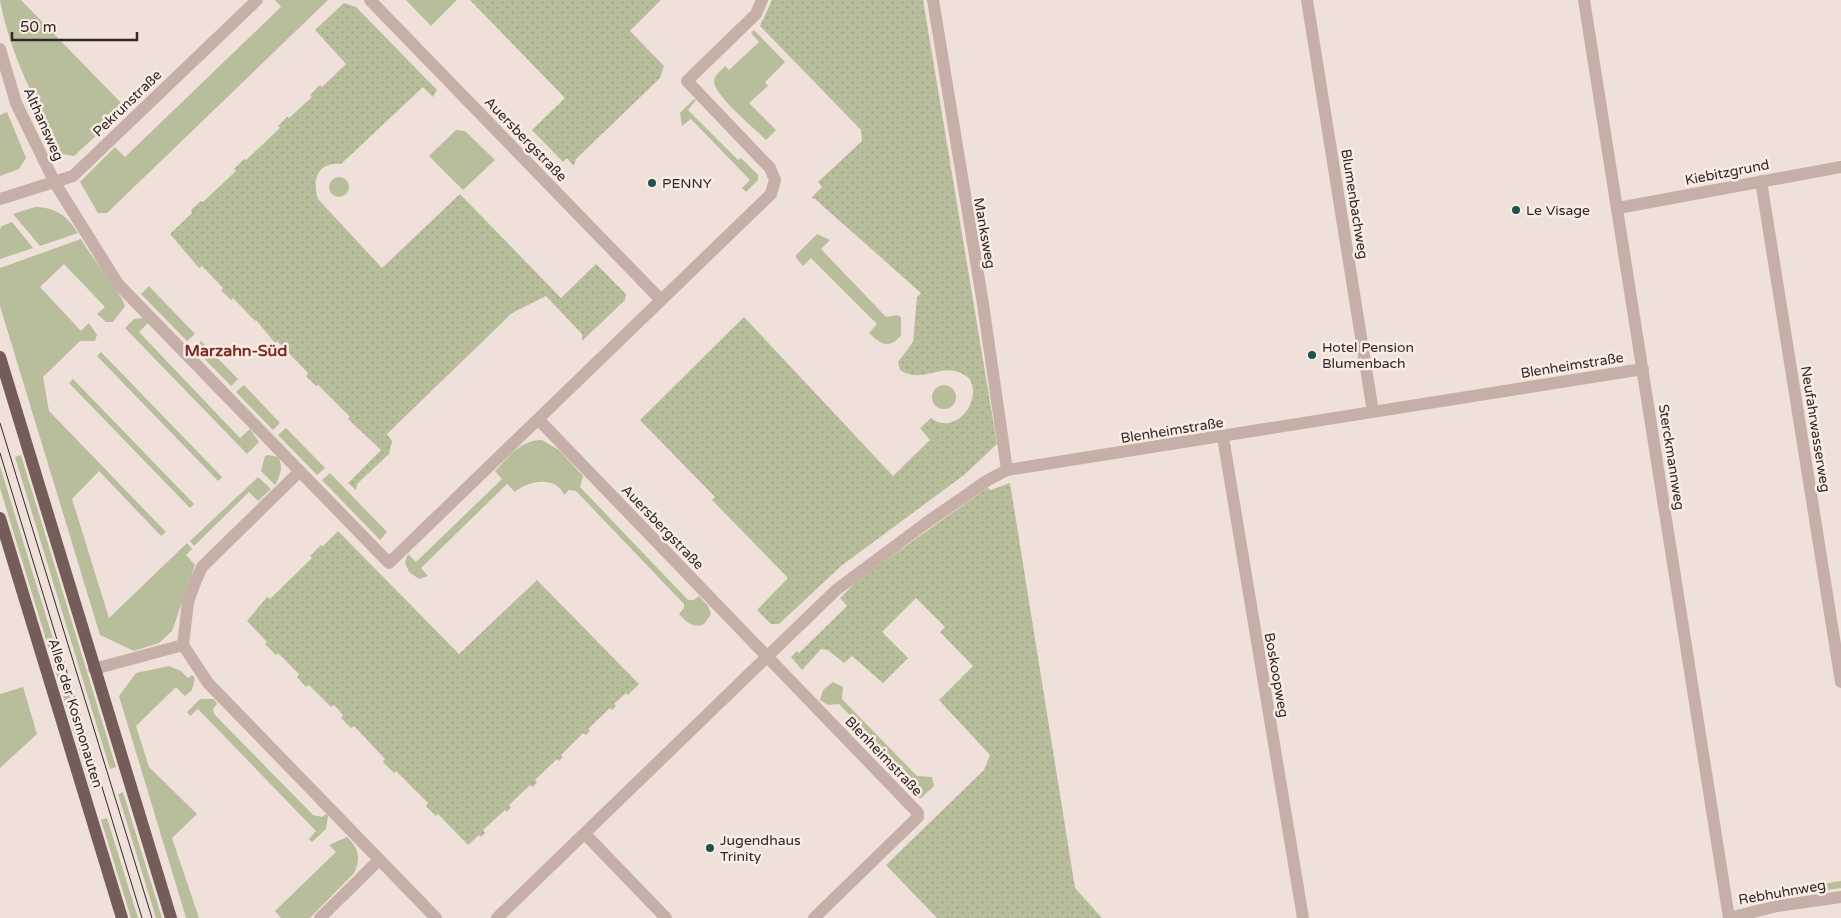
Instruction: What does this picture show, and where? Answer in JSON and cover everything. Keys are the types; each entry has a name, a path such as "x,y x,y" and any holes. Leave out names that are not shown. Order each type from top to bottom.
{"main road":[{"path":"0,357 171,918"},
{"name":"Allee der Kosmonauten","path":"0,518 122,918"}],"street":[{"name":"Pekrunstraße","path":"0,200 73,176 257,0"},
{"name":"Auersbergstraße","path":"370,0 661,300"},
{"path":"55,183 118,284 389,563 771,194 775,180 770,168 687,81 756,14 762,0"},
{"name":"Manksweg","path":"933,0 983,304 1007,470"},
{"name":"Blumenbachweg","path":"1307,0 1373,412"},
{"name":"Sterckmannweg","path":"1584,0 1729,918"},
{"name":"Althansweg","path":"0,49 16,103 55,183"},
{"name":"Kiebitzgrund","path":"1618,208 1841,167"},
{"name":"Neufahrwasserweg","path":"1761,181 1841,682"},
{"name":"Blenheimstraße","path":"497,918 854,574 979,486 1007,470 1643,369"},
{"name":"Auersbergstraße","path":"538,419 768,657"},
{"name":"Boskoopweg","path":"1223,437 1303,918"},
{"path":"300,471 202,567 188,602 184,645 208,683 436,918"},
{"path":"94,669 184,645"},
{"name":"Blenheimstraße","path":"768,657 918,813 918,817 814,918"},
{"path":"585,834 666,918"},
{"path":"320,918 379,860"},
{"name":"Rebhuhnweg","path":"1729,918 1777,906 1841,897"}],"green space":[{"path":"0,0 21,0 126,108 74,156 62,154 34,98 10,40"},
{"path":"275,0 328,0 107,213 98,213 80,182 115,147 125,157 281,7"},
{"path":"406,0 457,0 431,26"},
{"path":"470,0 661,0 630,31 664,66 660,78 576,159 574,166 567,158 563,162 532,130 565,98"},
{"path":"772,0 923,0 997,444 964,475 841,566 779,624 771,624 757,610 788,578 712,500 715,497 640,420 744,317 893,476 930,440 920,428 931,418 940,423 949,423 957,420 970,406 973,397 973,387 969,378 960,373 942,371 917,375 900,370 898,362 913,342 917,297 921,293 815,199 811,198 822,187 818,182 862,141 861,130 760,26"},
{"path":"344,3 356,7 437,90 433,97 423,87 341,164 326,166 316,179 318,199 382,268 460,194 561,298 596,264 626,294 625,300 582,341 582,334 546,296 512,313 387,434 392,441 389,454 357,484 356,490 348,483 381,450 348,419 350,417 318,385 316,386 306,376 308,373 277,341 275,343 256,320 233,298 231,300 221,290 223,288 202,266 199,268 170,234 192,213 191,210 201,201 203,202 236,171 234,169 244,159 246,160 280,128 278,126 287,117 289,118 312,97 310,95 320,85 322,87 346,64 315,30"},
{"path":"754,30 785,62 765,82 768,86 749,103 776,130 766,140 728,104 716,88 714,82 716,75 725,66 729,70 759,42 751,33"},
{"path":"694,99 696,100 688,110 738,160 741,158 758,175 758,180 746,192 742,188 750,180 691,119 682,126 680,113"},
{"path":"7,112 26,158 19,169 0,176 0,115"},
{"path":"456,130 465,131 495,160 463,190 429,156"},
{"path":"339,177 346,180 349,187 346,194 339,197 332,194 329,187 332,180"},
{"path":"35,207 55,211 65,217 78,233 40,246 13,214"},
{"path":"12,222 33,248 0,259 0,229 2,226"},
{"path":"817,234 830,240 821,249 886,317 897,315 901,317 901,335 893,343 885,344 869,333 877,324 811,258 803,266 796,258 796,255"},
{"path":"81,239 119,294 125,306 113,322 106,322 97,314 105,307 64,264 40,287 81,331 89,323 97,335 95,341 80,341 43,377 49,411 166,532 161,536 99,471 72,499 109,618 187,543 192,549 186,555 195,565 172,631 159,643 134,651 100,635 0,306 0,268"},
{"path":"149,286 195,334 187,341 141,294"},
{"path":"143,318 148,323 139,332 240,438 250,429 259,442 247,454 125,328 134,319"},
{"path":"201,341 238,379 231,386 194,348"},
{"path":"101,352 222,477 218,481 97,356"},
{"path":"73,379 194,504 190,508 69,383"},
{"path":"244,385 280,423 273,430 236,392"},
{"path":"939,385 949,385 956,392 956,402 949,409 939,409 932,402 932,392"},
{"path":"286,428 325,468 317,475 278,435"},
{"path":"542,440 559,450 583,476 580,487 688,600 694,600 699,596 708,606 711,614 704,624 693,625 679,614 684,608 684,604 576,491 569,490 564,495 560,489 548,482 527,485 515,492 507,484 421,568 428,576 419,579 409,572 405,562 408,554 416,562 502,479 495,471 510,455 527,443"},
{"path":"21,455 116,767 110,769 15,457"},
{"path":"265,456 278,457 281,464 280,475 275,485 261,471"},
{"path":"0,466 98,786 91,788 0,488"},
{"path":"330,473 387,532 380,540 322,480"},
{"path":"258,477 271,489 258,501 249,492 194,546 190,541"},
{"path":"1010,483 1075,888 1102,918 937,918 886,865 984,770 990,755 939,700 973,666 940,632 945,627 916,598 882,632 908,658 883,683 852,656 844,663 828,650 821,649 802,670 791,657 797,651 799,653 847,606 840,598 857,581 987,488 991,490"},
{"path":"338,531 459,654 537,580 639,684 628,695 626,693 614,704 616,706 612,710 610,708 588,729 590,731 586,735 583,733 561,755 563,757 559,761 557,759 535,780 537,782 533,787 530,785 509,805 511,807 507,812 505,810 483,830 485,833 481,837 479,835 468,845 438,814 436,816 426,806 428,803 396,771 394,773 383,762 385,759 354,726 351,728 341,718 343,715 334,705 331,707 309,685 306,687 297,677 299,674 278,653 276,655 265,644 267,642 247,621 267,597 270,599 312,558 310,556 321,545 323,546"},
{"path":"169,666 181,671 188,678 192,675 195,678 192,690 185,696 176,687 136,726 149,767 197,814 172,838 199,918 186,918 119,696 136,673"},
{"path":"833,682 843,687 842,699 917,776 932,777 934,786 921,798 917,798 912,794 911,778 839,704 828,705 820,700 823,690"},
{"path":"23,687 37,734 0,768 0,694"},
{"path":"200,699 214,699 217,704 213,709 214,714 313,815 322,817 326,814 328,816 326,829 312,842 309,839 316,831 198,709 190,716 187,712"},
{"path":"123,792 162,918 156,918 118,794"},
{"path":"107,818 138,918 131,918 101,820"},
{"path":"347,837 354,845 358,854 358,863 354,873 310,918 281,918 275,911 336,852 329,845"},
{"path":"1841,881 1841,888 1751,902 1750,895"}],"tram line":[{"path":"0,423 152,918"},
{"path":"0,453 142,918"}],"place":[{"name":"PENNY","path":"652,183"},
{"name":"Le Visage","path":"1516,210"},
{"name":"Hotel Pension Blumenbach","path":"1312,355"},
{"name":"Jugendhaus Trinity","path":"710,848"}],"district":[{"name":"Marzahn-Süd","path":"236,350"}]}
